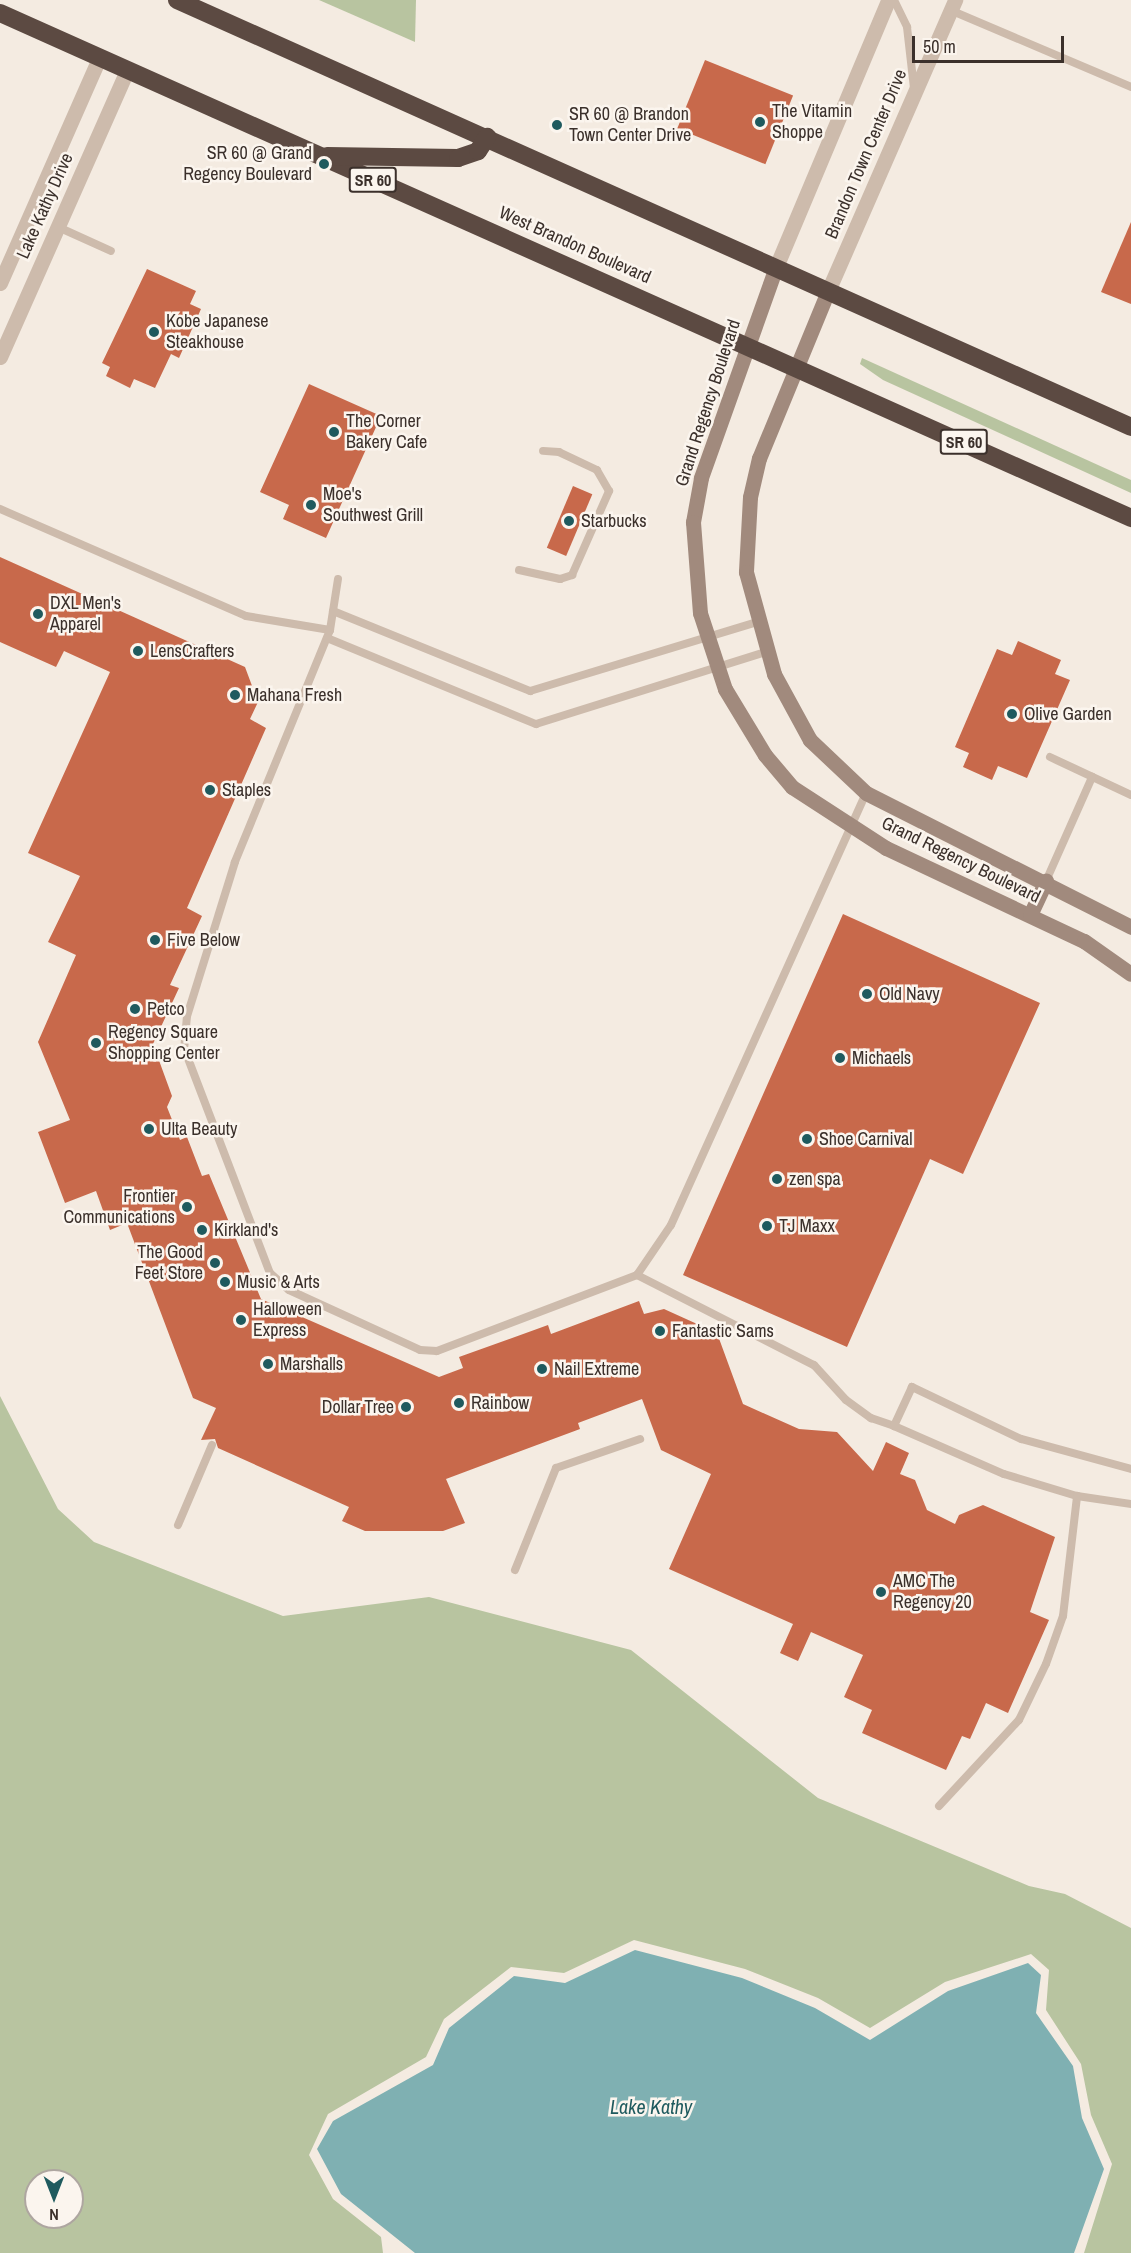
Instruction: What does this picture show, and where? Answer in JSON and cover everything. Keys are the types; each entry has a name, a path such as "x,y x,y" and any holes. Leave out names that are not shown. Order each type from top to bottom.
{"highway":[{"path":"177,0 1131,427"},
{"name":"West Brandon Boulevard","path":"0,13 99,59 798,366 1131,518"},
{"path":"320,156 458,158 478,151 487,137"}],"street":[{"path":"776,267 888,0"},
{"name":"Brandon Town Center Drive","path":"828,291 914,88 953,5"},
{"name":"Lake Kathy Drive","path":"0,283 99,59"},
{"name":"Lake Kathy Drive","path":"0,357 127,71"},
{"name":"Grand Regency Boulevard","path":"776,267 701,478 693,522 707,639 716,668 778,771 792,787 886,848 1084,941 1131,974"},
{"name":"Grand Regency Boulevard","path":"828,291 759,458 750,497 746,572 766,652 810,740 866,793 1046,881 1131,927"},
{"path":"1030,915 1046,881"}],"lane":[{"path":"894,0 907,27 914,88"},
{"path":"953,5 1131,87"},
{"path":"58,227 111,251"},
{"path":"519,570 560,579 572,575 609,491 597,470 559,452 543,451"},
{"path":"0,509 246,616 328,634 536,724 766,652"},
{"path":"338,579 328,634 235,862 183,1038 270,1273 289,1290 420,1350 437,1351 637,1275 671,1225 866,793"},
{"path":"333,611 530,691 757,622"},
{"path":"1050,757 1131,795"},
{"path":"1046,881 1092,777"},
{"path":"637,1275 814,1365 846,1400 871,1418 894,1425 1004,1474 1077,1496 1131,1504"},
{"path":"894,1425 912,1388 1021,1439 1131,1469"},
{"path":"515,1570 556,1468 640,1439"},
{"path":"178,1525 212,1445"},
{"path":"939,1806 1011,1730 1029,1700 1063,1616 1077,1496"}],"green space":[{"path":"319,0 416,0 415,42"},
{"path":"862,358 1131,480 1131,493 883,380 860,364"},
{"path":"0,1396 58,1509 94,1542 283,1616 429,1597 631,1650 818,1798 1029,1886 1065,1894 1131,1928 1131,2253 1084,2253 1112,2164 1091,2115 1081,2064 1046,2010 1049,1970 1031,1954 945,1982 870,2028 818,1998 745,1969 634,1940 564,1973 511,1967 444,2019 426,2057 328,2114 309,2155 333,2199 381,2237 383,2253 0,2253"}],"water":[{"name":"Lake Kathy","path":"635,1950 742,1978 815,2008 870,2040 948,1991 1028,1963 1041,1975 1036,2013 1073,2066 1082,2118 1104,2169 1074,2253 415,2253 341,2194 317,2149 333,2121 433,2065 449,2028 514,1976 565,1983"}],"building":[{"path":"705,60 793,96 765,164 677,129"},
{"path":"1131,222 1131,304 1101,292"},
{"name":"Kobe Japanese Steakhouse","path":"147,269 196,291 190,304 201,309 179,358 171,354 155,388 134,379 130,388 106,376 110,367 102,363"},
{"path":"309,384 381,416 326,538 283,519 289,505 260,492"},
{"name":"Starbucks","path":"573,486 592,494 566,556 547,548"},
{"name":"Regency Square Shopping Center","path":"0,557 245,667 258,702 250,719 266,728 187,908 202,916 170,985 179,988 153,1044 172,1096 167,1107 180,1140 187,1137 202,1176 209,1174 261,1299 439,1377 463,1368 459,1357 548,1325 551,1334 639,1301 644,1314 664,1309 717,1333 743,1404 799,1429 837,1432 873,1471 886,1442 909,1453 900,1474 915,1480 927,1510 955,1524 959,1515 983,1505 1055,1537 1030,1612 1049,1620 1008,1713 986,1703 970,1739 962,1736 946,1770 862,1733 872,1710 844,1697 863,1655 811,1632 798,1661 780,1653 793,1624 669,1569 711,1474 661,1450 642,1399 578,1423 580,1429 446,1479 465,1523 443,1531 365,1531 342,1521 349,1507 218,1448 215,1439 201,1440 216,1408 193,1398 127,1223 110,1230 96,1191 65,1203 38,1132 70,1120 38,1042 76,955 48,942 80,876 28,853 110,672 64,651 56,667 0,642"},
{"name":"Olive Garden","path":"1018,641 1061,660 1055,674 1070,680 1027,778 998,766 992,780 963,767 969,753 955,747 997,649 1012,655"},
{"path":"843,914 1040,1003 963,1174 930,1159 847,1347 683,1275"}],"place":[{"name":"The Vitamin Shoppe","path":"760,122"},
{"name":"SR 60 @ Brandon Town Center Drive","path":"557,125"},
{"name":"SR 60 @ Grand Regency Boulevard","path":"324,164"},
{"name":"Kobe Japanese Steakhouse","path":"154,332"},
{"name":"The Corner Bakery Cafe","path":"334,432"},
{"name":"Moe's Southwest Grill","path":"311,505"},
{"name":"Starbucks","path":"569,521"},
{"name":"DXL Men's Apparel","path":"38,614"},
{"name":"LensCrafters","path":"138,651"},
{"name":"Mahana Fresh","path":"235,695"},
{"name":"Olive Garden","path":"1012,714"},
{"name":"Staples","path":"210,790"},
{"name":"Five Below","path":"155,940"},
{"name":"Old Navy","path":"867,994"},
{"name":"Petco","path":"135,1009"},
{"name":"Regency Square Shopping Center","path":"96,1043"},
{"name":"Michaels","path":"840,1058"},
{"name":"Ulta Beauty","path":"149,1129"},
{"name":"Shoe Carnival","path":"807,1139"},
{"name":"zen spa","path":"777,1179"},
{"name":"Frontier Communications","path":"187,1207"},
{"name":"TJ Maxx","path":"767,1226"},
{"name":"Kirkland's","path":"202,1230"},
{"name":"The Good Feet Store","path":"215,1263"},
{"name":"Music & Arts","path":"225,1282"},
{"name":"Halloween Express","path":"241,1320"},
{"name":"Fantastic Sams","path":"660,1331"},
{"name":"Marshalls","path":"268,1364"},
{"name":"Nail Extreme","path":"542,1369"},
{"name":"Rainbow","path":"459,1403"},
{"name":"Dollar Tree","path":"406,1407"},
{"name":"AMC The Regency 20","path":"881,1592"}]}
